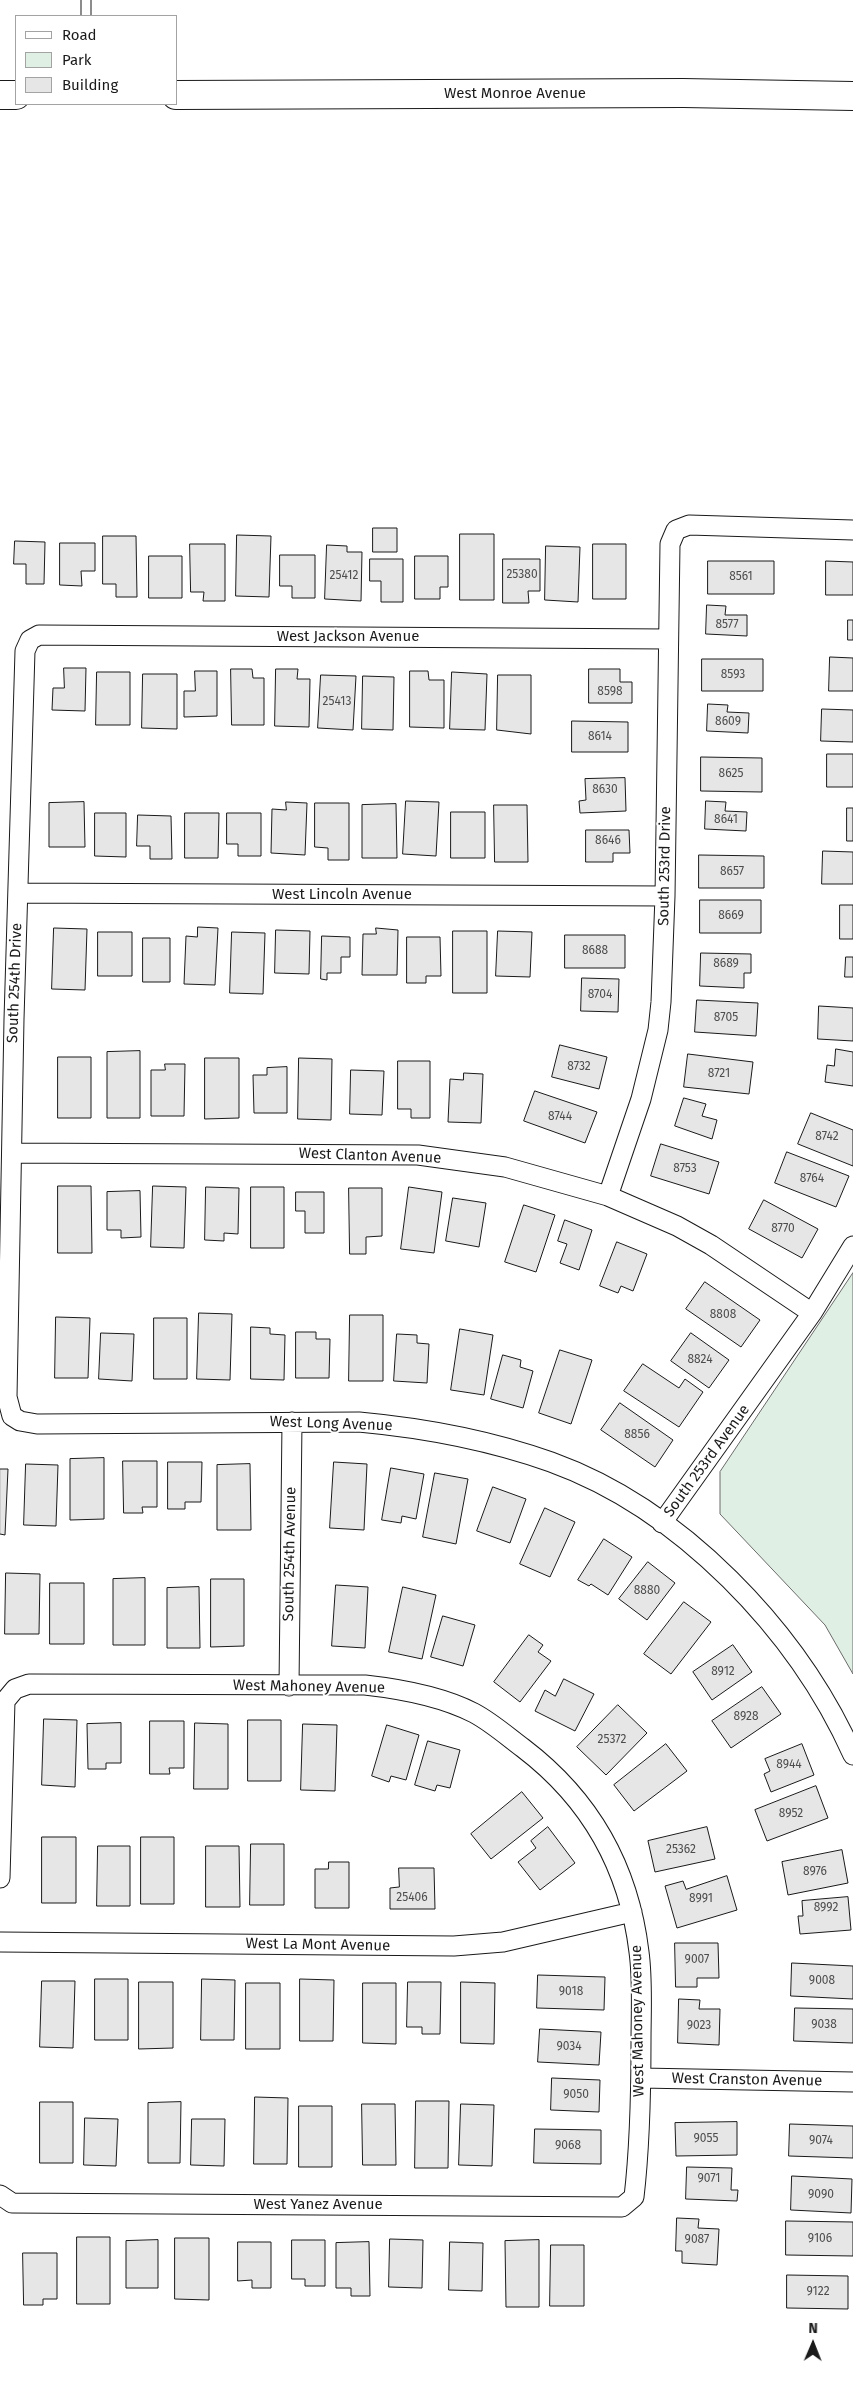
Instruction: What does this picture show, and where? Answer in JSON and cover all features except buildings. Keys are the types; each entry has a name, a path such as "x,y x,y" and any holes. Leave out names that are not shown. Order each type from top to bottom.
{"main road":[{"name":"West Monroe Avenue","path":"178,95 683,93 853,96"},
{"path":"0,95 15,95"}],"street":[{"name":"South 253rd Drive","path":"608,1196 641,1099 658,1030 665,896 670,544 676,530 689,525 853,530"},
{"name":"West Jackson Avenue","path":"30,640 39,635 668,639"},
{"name":"South 254th Drive","path":"12,1416 7,1396 12,1153 7,998 18,894 25,651 30,640"},
{"name":"West Lincoln Avenue","path":"18,894 665,896"},
{"name":"West Clanton Avenue","path":"12,1153 418,1155 505,1167 608,1196 677,1226 710,1244 812,1313"},
{"name":"South 253rd Avenue","path":"853,1246 812,1313 662,1523 700,1551 737,1586 790,1647 819,1691 853,1755"},
{"name":"West Long Avenue","path":"12,1416 20,1421 36,1424 358,1422 412,1427 517,1452 552,1463 591,1481 662,1523"},
{"name":"South 254th Avenue","path":"289,1686 292,1422"},
{"name":"West Mahoney Avenue","path":"0,1878 4,1701 15,1689 29,1684 365,1685 393,1688 433,1698 481,1718 538,1759 571,1790 597,1827 613,1856 632,1912 639,1952 641,2078 634,2197"},
{"name":"West La Mont Avenue","path":"0,1942 454,1946 503,1942 632,1912"},
{"name":"West Cranston Avenue","path":"641,2078 853,2082"},
{"name":"West Yanez Avenue","path":"0,2195 12,2203 612,2207 622,2207 634,2197"}],"lane":[{"path":"86,0 86,15"}],"green space":[{"path":"853,1273 853,1674 825,1625 720,1514 720,1472"}]}
